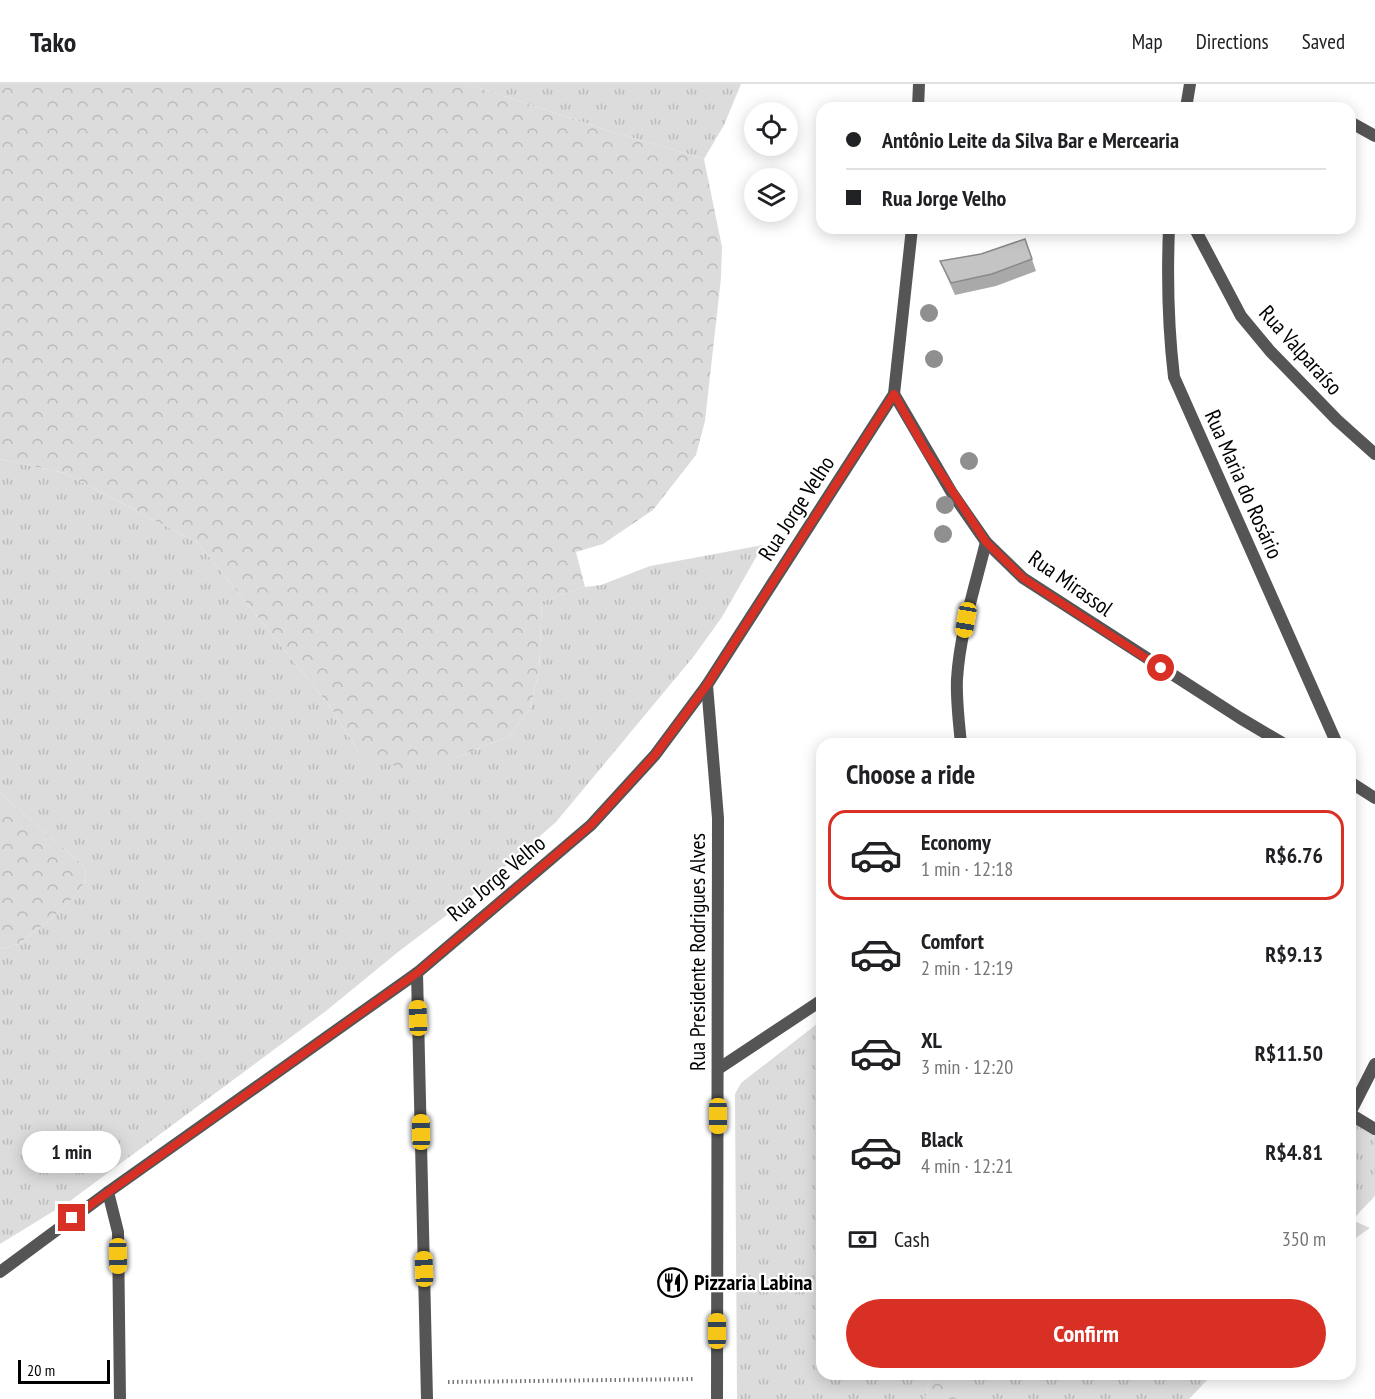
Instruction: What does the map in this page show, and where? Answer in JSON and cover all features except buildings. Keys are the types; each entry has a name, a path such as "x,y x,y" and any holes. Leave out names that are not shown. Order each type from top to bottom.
{"street":[{"path":"918,102 919,84"},
{"path":"1187,102 1190,84"},
{"path":"1356,125 1375,136"},
{"path":"894,394 911,234"},
{"name":"Rua Maria do Rosário","path":"1168,234 1169,334 1174,377 1334,738"},
{"name":"Rua Valparaíso","path":"1197,234 1241,316 1277,359 1337,420 1375,454"},
{"name":"Rua Mirassol","path":"894,394 931,459 986,542 1023,578 1274,738"},
{"name":"Rua Jorge Velho","path":"0,1272 108,1192 417,973 591,825 655,755 707,685 894,394"},
{"path":"961,738 957,691 959,660 966,620 986,542"},
{"name":"Rua Presidente Rodrigues Alves","path":"707,685 718,818 717,1399"},
{"path":"1356,786 1375,798"},
{"path":"417,973 427,1399"},
{"path":"718,1069 816,1004"},
{"path":"1356,1101 1375,1064"},
{"path":"1356,1117 1375,1129"},
{"path":"108,1192 117,1232 120,1399"}],"path":[{"path":"427,1383 717,1379"}],"green space":[{"path":"0,84 467,84 600,128 704,159 722,247 721,278 705,421 696,455 653,510 603,544 576,552 585,587 542,601 539,671 530,709 509,736 457,757 401,768 361,755 329,705 198,543 64,473 0,459"},
{"path":"467,84 741,84 724,125 704,159 600,128"},
{"path":"0,459 64,473 198,543 329,705 361,755 457,757 509,736 530,709 539,671 542,601 585,587 601,585 650,566 763,545 722,617 694,656 556,822 468,899 326,1011 70,1201 0,1244 0,949 18,944 52,918 80,890 86,879 85,867 0,793"},
{"path":"0,793 85,867 86,879 80,890 52,918 18,944 0,949"},
{"path":"816,1025 816,1380 930,1380 925,1399 737,1399 735,1094 741,1083"},
{"path":"1356,1119 1375,1130 1375,1196 1356,1216"},
{"path":"1356,1222 1370,1228 1356,1238"},
{"path":"930,1380 956,1380 971,1399 925,1399"},
{"path":"956,1380 1207,1380 1189,1399 970,1399"}],"place":[{"name":"Pizzaria Labina","path":"673,1282"}],"route":[{"path":"72,1218 417,973 591,825 655,755 707,685 894,394 952,493 986,542 1023,578 1161,668"}]}
